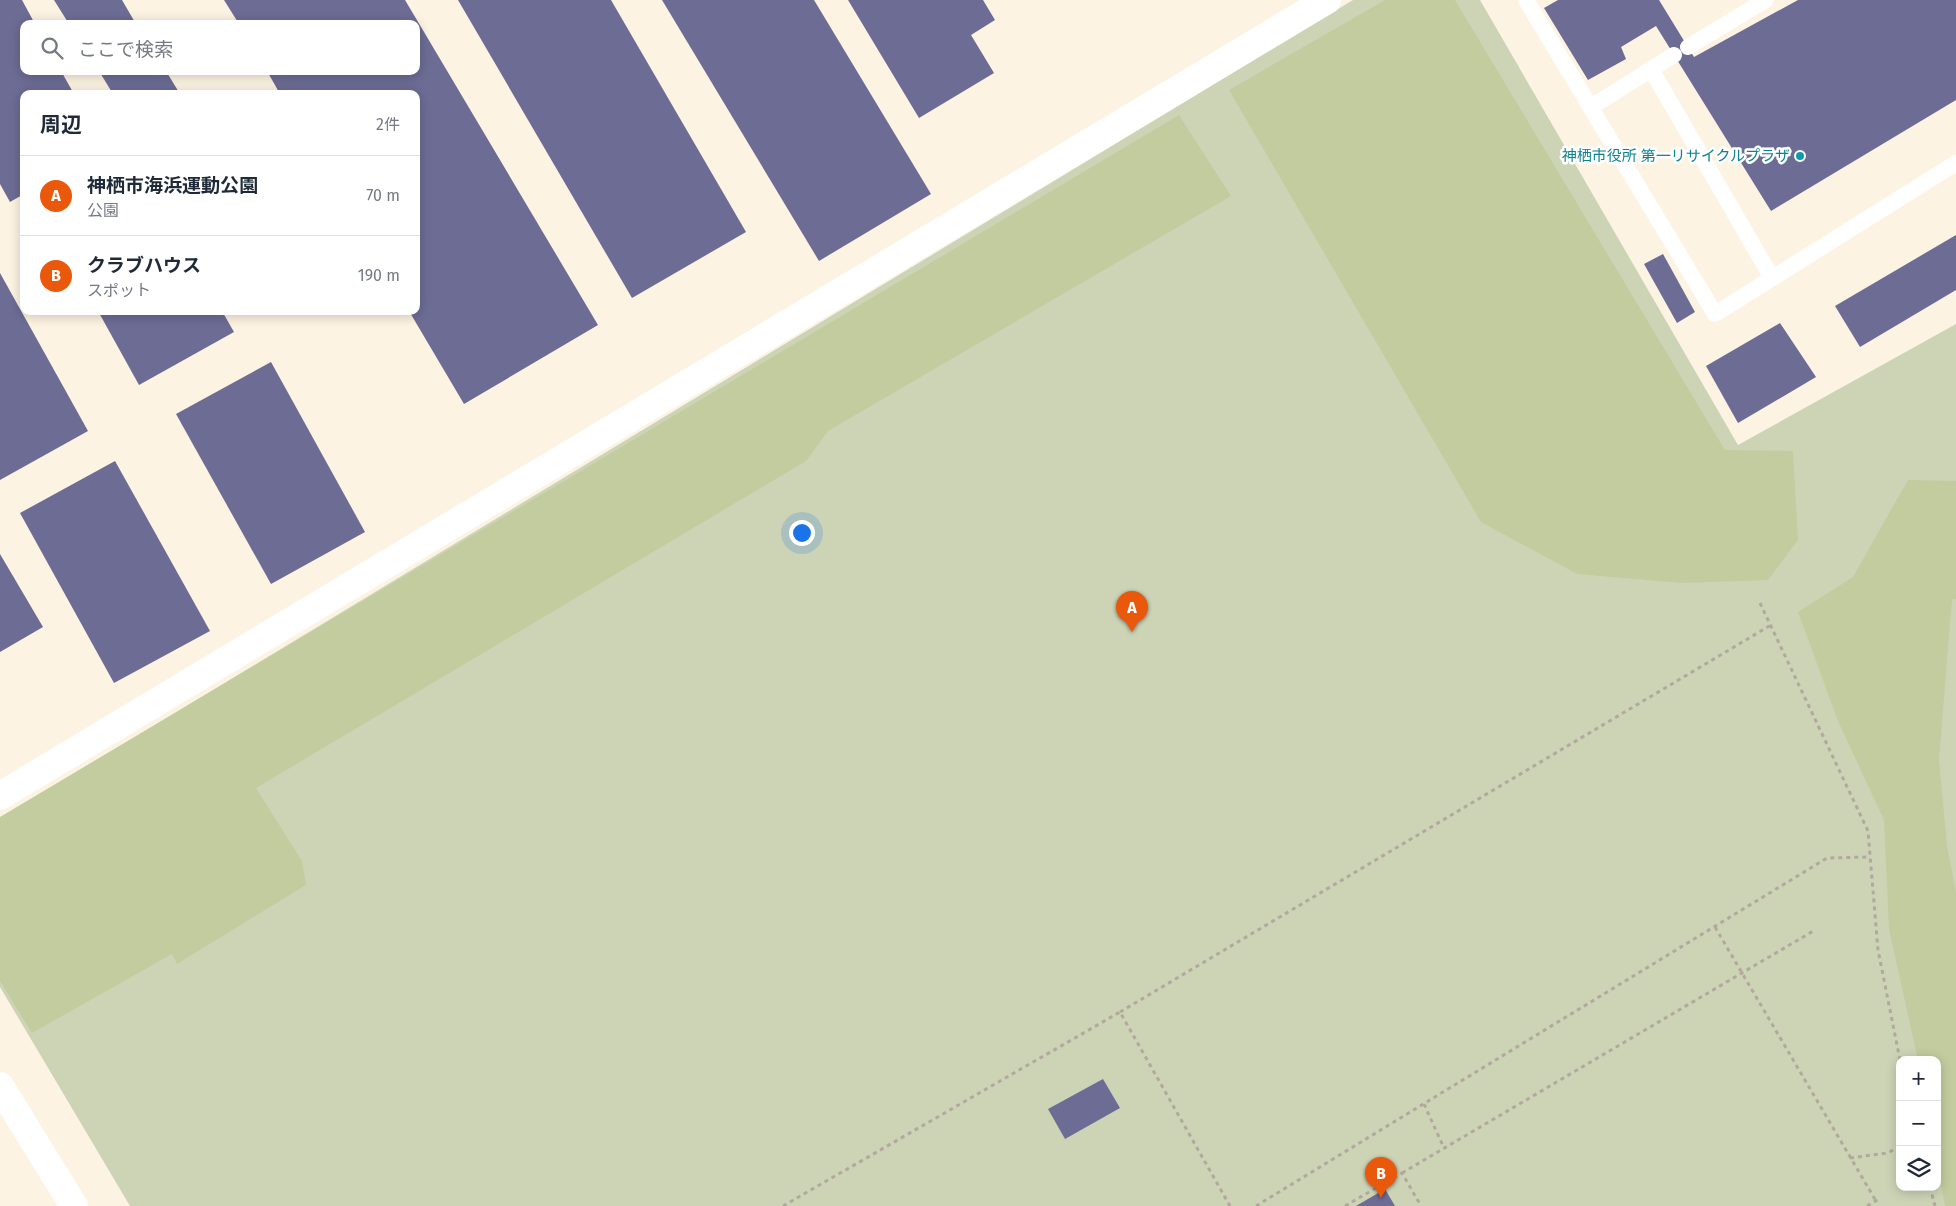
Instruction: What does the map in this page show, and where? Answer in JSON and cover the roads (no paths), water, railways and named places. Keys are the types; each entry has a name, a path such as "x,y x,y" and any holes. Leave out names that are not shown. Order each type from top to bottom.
{"street":[{"path":"0,796 1327,0"},
{"path":"0,1086 74,1206"}],"lane":[{"path":"1526,0 1716,314 1956,163"},
{"path":"1591,107 1766,0"},
{"path":"1651,69 1772,278"}],"place":[{"name":"神栖市役所 第一リサイクルプラザ","path":"1800,156"},
{"name":"神栖市海浜運動公園","path":"1132,632"},
{"name":"クラブハウス","path":"1381,1198"}]}
